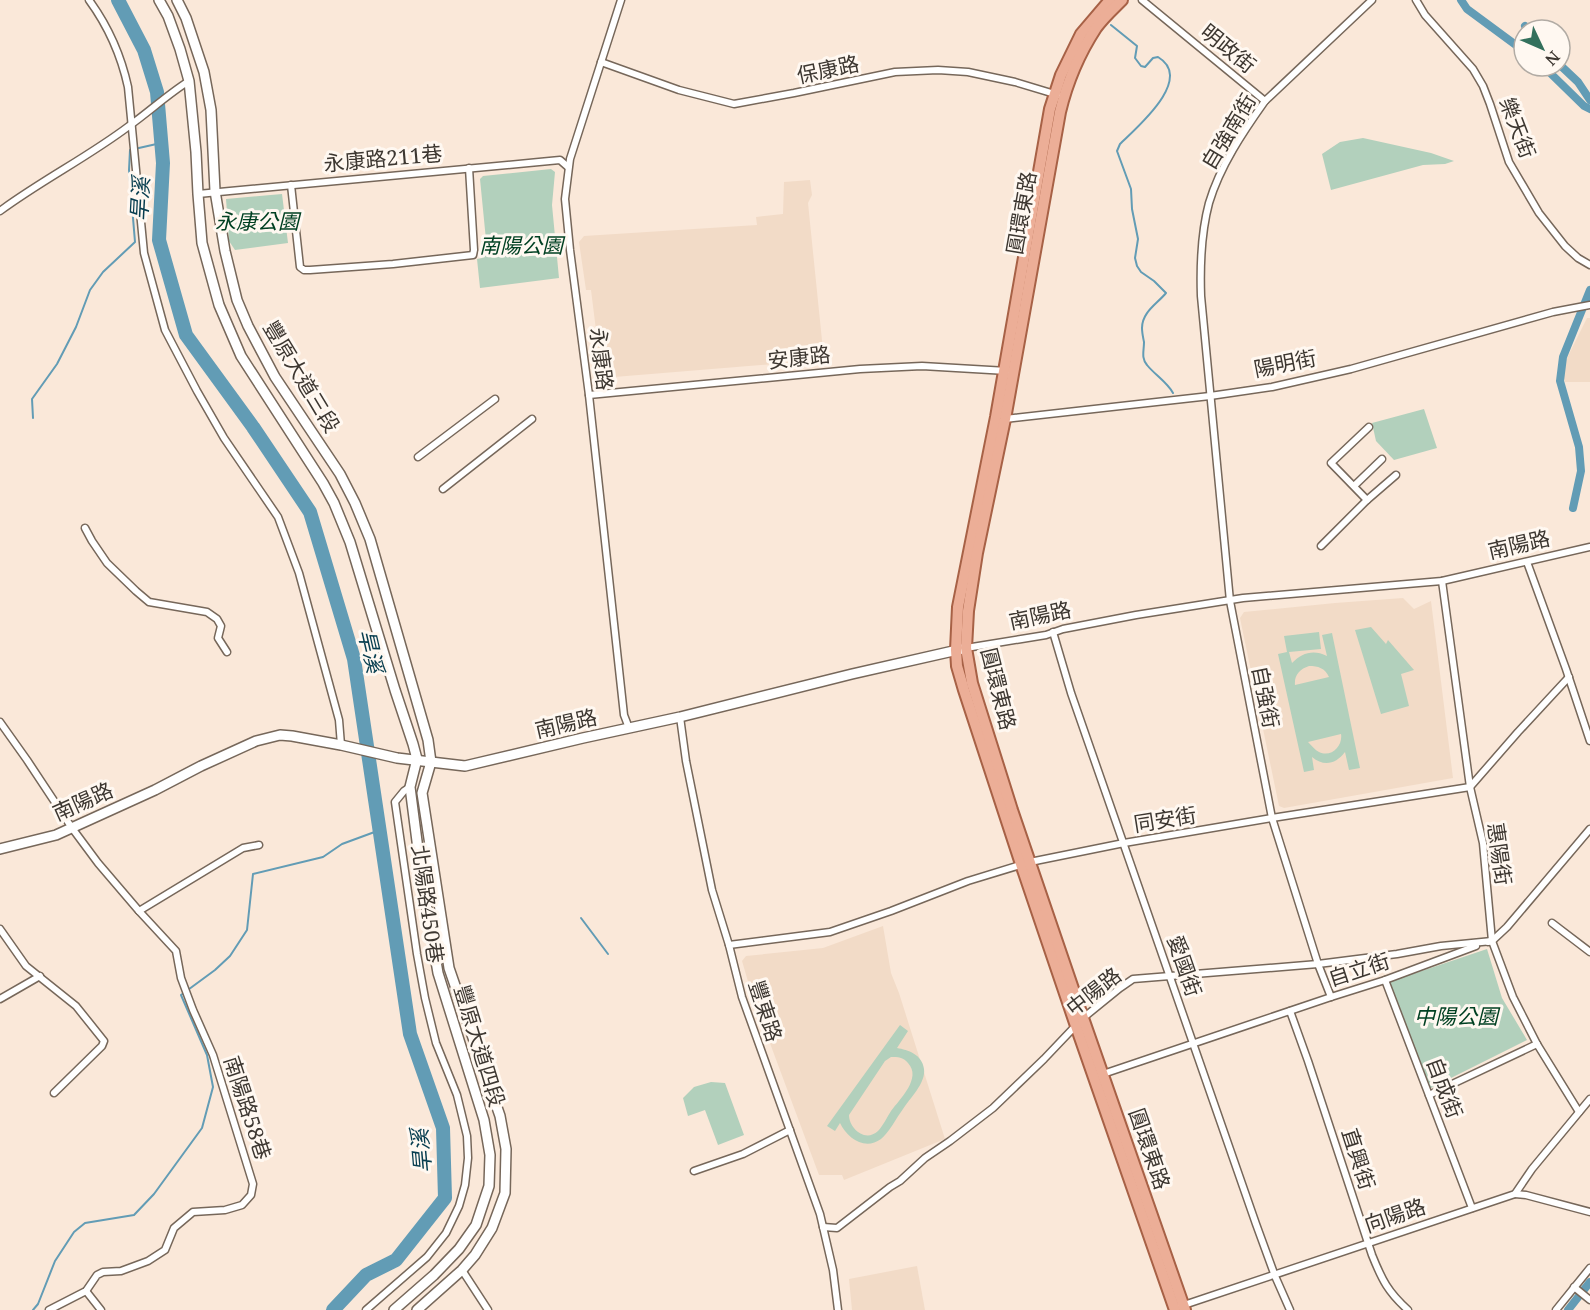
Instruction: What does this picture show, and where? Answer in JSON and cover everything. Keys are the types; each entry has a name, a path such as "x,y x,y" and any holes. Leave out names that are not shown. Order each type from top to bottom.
{"main road":[{"name":"圓環東路","path":"1059,95 1072,50 1081,34 1110,0"},
{"name":"圓環東路","path":"1122,0 1097,27 1070,79 1050,109 1009,371 958,607 961,649 1025,863 1178,1309"}],"street":[{"path":"89,0 116,46 128,87 134,123 144,253 165,330 224,438 278,517 299,573 339,720 343,746"},
{"name":"豐原大道三段","path":"159,0 168,16 189,81 202,243 219,305 242,356 334,503 350,542 417,759"},
{"name":"豐原大道三段","path":"177,0 186,18 204,72 211,110 215,191 225,251 237,300 275,377 340,474 355,503 370,539 428,740 431,762"},
{"name":"永康路","path":"621,0 568,167 565,199 624,715 629,728"},
{"name":"明政街","path":"1142,0 1265,101"},
{"name":"自強南街","path":"1210,396 1200,296 1200,266 1209,202 1227,159 1265,101 1372,0"},
{"name":"樂天街","path":"1416,0 1425,15 1473,69 1483,86 1509,162 1539,213 1565,246 1590,265"},
{"name":"保康路","path":"601,62 679,90 734,104 894,72 938,70 968,72 1015,82 1059,95"},
{"path":"0,211 134,123 189,81"},
{"name":"永康路211巷","path":"198,194 560,160 568,167"},
{"path":"291,185 300,267 303,270 393,264 473,255 469,168"},
{"name":"陽明街","path":"1000,418 1210,396 1272,387 1351,369 1553,312 1589,305"},
{"name":"安康路","path":"589,395 860,369 922,366 1009,371"},
{"name":"自強街","path":"1210,396 1230,601 1272,818 1318,964 1331,997"},
{"path":"418,458 495,399"},
{"path":"443,489 532,419"},
{"path":"1367,500 1331,463 1369,427"},
{"path":"1354,486 1382,459"},
{"path":"1322,546 1367,500 1396,475"},
{"path":"85,528 107,563 149,602 207,612 218,619 221,626 218,638 227,652"},
{"name":"南陽路","path":"0,849 72,828 256,741 280,735 397,758 465,766 961,649 1046,635 1136,615 1243,598 1442,581 1590,547"},
{"path":"1527,562 1590,741"},
{"name":"惠陽街","path":"1442,581 1470,787 1484,843 1492,941 1513,997 1537,1044 1579,1112"},
{"name":"愛國街","path":"1053,632 1071,693 1170,977 1275,1276 1290,1310"},
{"path":"1470,787 1569,677"},
{"name":"豐東路","path":"680,717 686,761 712,890 742,997 824,1227 838,1310"},
{"name":"南陽路58巷","path":"0,722 98,863 176,951 182,978 213,1055 253,1184 251,1195 242,1205 225,1210 192,1212 174,1228 165,1250 148,1262 121,1271 103,1272 97,1275 86,1291 49,1310"},
{"name":"豐原大道四段","path":"394,1310 459,1250 476,1225 489,1186 490,1155 484,1120 438,973 422,880 410,787 417,759"},
{"name":"豐原大道四段","path":"417,1310 462,1270 475,1255 492,1228 505,1193 506,1149 500,1116 448,968 422,793 431,762"},
{"name":"北陽路450巷","path":"366,1310 427,1257 446,1233 459,1206 465,1185 468,1158 467,1136 457,1095 436,1043 417,954 395,802 410,787"},
{"name":"同安街","path":"729,945 830,932 968,881 1025,863 1124,843 1470,787"},
{"name":"自立街","path":"1098,1076 1385,980 1467,948 1492,941 1507,927 1590,829"},
{"path":"139,911 243,848 259,845"},
{"path":"1552,923 1590,952"},
{"path":"0,929 26,966 76,1006 104,1041 102,1046 54,1093"},
{"name":"中陽路","path":"824,1227 837,1228 900,1181 936,1149 993,1108 1079,1022 1133,979 1318,964 1492,941"},
{"path":"0,999 40,976"},
{"name":"自成街","path":"1385,980 1472,1208"},
{"name":"直興街","path":"1290,1011 1368,1243 1383,1281 1394,1297 1408,1310"},
{"path":"1429,1095 1537,1044"},
{"path":"1515,1194 1532,1169 1590,1099"},
{"path":"694,1171 743,1154 790,1130"},
{"path":"1515,1194 1526,1194 1590,1212"},
{"name":"向陽路","path":"1178,1309 1515,1194"},
{"path":"1556,1310 1590,1268"},
{"path":"462,1270 488,1310"},
{"path":"1574,1287 1590,1300"},
{"path":"86,1291 101,1310"}],"shaded area":[{"path":"810,180 812,195 808,203 824,360 602,378 591,290 586,290 579,242 584,236 757,225 756,217 783,214 784,182"},
{"path":"1587,318 1590,318 1590,382 1565,382 1564,364"},
{"path":"1403,598 1414,609 1431,601 1453,778 1284,808 1279,806 1240,618 1244,612"},
{"path":"883,926 891,973 945,1139 844,1180 842,1175 819,1175 752,995 742,961 746,956 823,948"},
{"path":"917,1266 925,1310 852,1310 849,1279"}],"green space":[{"path":"1363,138 1431,153 1454,161 1445,164 1423,165 1331,190 1322,154 1340,142"},
{"name":"南陽公園","path":"551,169 555,172 552,205 559,278 480,288 477,259 482,258 481,241 486,240 480,179 483,176"},
{"name":"永康公園","path":"282,194 288,243 235,250 229,241 226,199"},
{"path":"1424,409 1437,448 1394,460 1376,441 1372,423"},
{"path":"1371,627 1386,644 1388,640 1414,670 1401,674 1409,706 1381,714 1355,630"},
{"path":"1319,632 1321,649 1289,652 1292,663 1308,653 1327,656 1322,635 1332,633 1360,768 1349,770 1345,752 1330,763 1321,762 1312,757 1314,770 1304,772 1278,654 1287,652 1284,636","holes":["1309,666 1321,668 1329,677 1295,685 1298,673","1341,734 1336,749 1328,753 1319,752 1308,742"]},
{"name":"中陽公園","path":"1487,949 1502,998 1527,1040 1429,1089 1389,982"},
{"path":"900,1025 908,1031 897,1048 917,1056 923,1064 923,1080 887,1133 881,1139 869,1144 852,1138 840,1123 835,1131 827,1126","holes":["891,1057 902,1058 908,1063 913,1075 911,1082 878,1131 863,1135 852,1125 849,1115 885,1061"]},
{"path":"711,1082 725,1083 744,1135 718,1145 705,1110 688,1116 683,1098 694,1087"}],"waterway":[{"name":"旱溪","path":"118,0 144,50 157,92 163,163 159,240 186,335 253,427 310,512 354,659 410,1034 443,1128 445,1198 396,1260 366,1275 333,1310"},
{"path":"1461,0 1467,9 1512,42"},
{"path":"1111,25 1137,46 1135,58 1141,66 1145,67 1153,58 1158,57 1168,66 1170,78 1159,103 1120,144 1117,151 1131,189 1138,239 1135,258 1137,266 1166,293 1144,317 1142,330 1144,360 1173,393"},
{"path":"1572,76 1590,100"},
{"path":"1555,78 1590,109"},
{"path":"33,418 32,399 57,364 76,327 90,290 103,272 135,242 129,170 130,150 161,143"},
{"path":"1573,508 1581,471 1579,447 1560,381 1563,357 1590,290"},
{"path":"33,1310 38,1304 55,1261 74,1232 85,1223 134,1215 154,1194 202,1128 213,1087 207,1055 181,995 230,956 247,930 253,874 323,857 342,844 380,830"},
{"path":"581,918 608,954"},
{"path":"1568,1310 1590,1282"}]}
